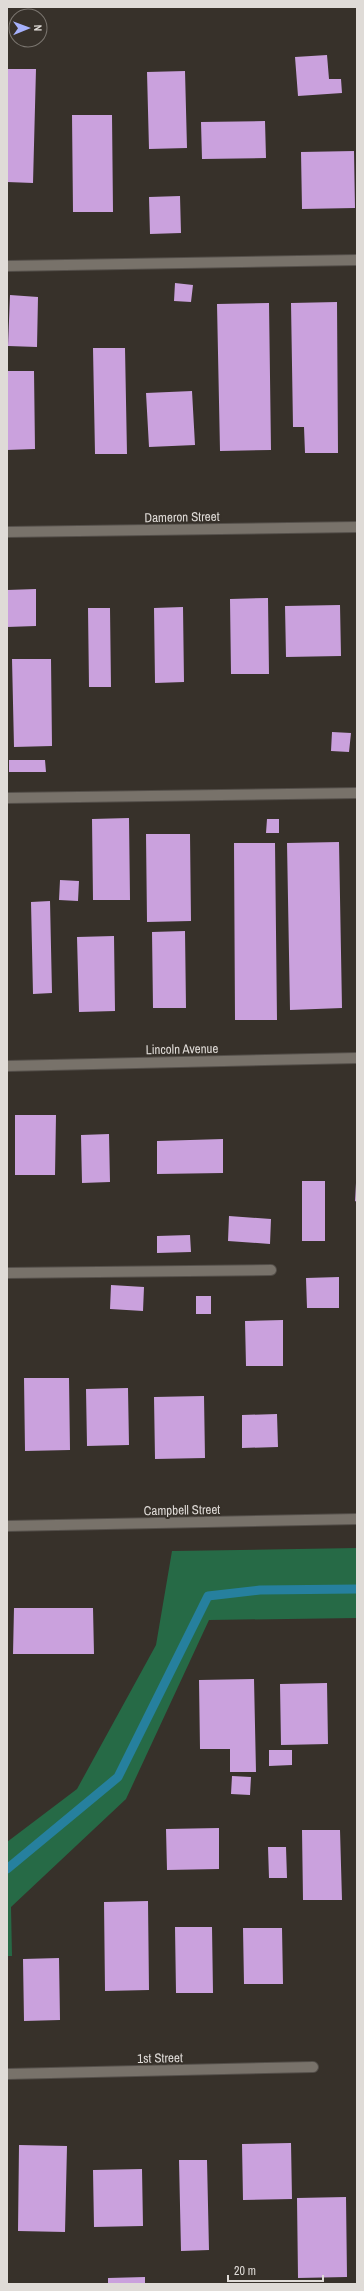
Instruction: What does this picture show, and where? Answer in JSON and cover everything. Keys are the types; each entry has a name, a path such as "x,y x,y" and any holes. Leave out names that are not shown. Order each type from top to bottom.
{"street":[{"path":"7,266 357,260"},
{"name":"Dameron Street","path":"7,532 357,527"},
{"path":"7,798 357,793"},
{"name":"Lincoln Avenue","path":"7,1066 357,1058"},
{"path":"7,1273 271,1270"},
{"name":"Campbell Street","path":"7,1526 357,1519"},
{"name":"1st Street","path":"7,2074 313,2067"}],"green space":[{"path":"357,1548 357,1618 209,1620 126,1799 11,1907 12,1956 7,1956 7,1842 77,1789 156,1645 172,1551"}],"building":[{"path":"327,55 329,79 341,79 342,93 298,96 295,57"},
{"path":"7,69 36,69 33,183 7,182"},
{"path":"185,71 187,148 149,149 147,72"},
{"path":"72,115 112,115 113,212 73,212"},
{"path":"265,121 266,158 202,159 201,122"},
{"path":"354,151 355,208 302,209 301,152"},
{"path":"180,196 181,233 150,234 149,197"},
{"path":"175,283 193,285 191,302 174,301"},
{"path":"10,295 38,297 37,347 8,346"},
{"path":"337,302 338,453 305,453 304,427 293,427 291,303"},
{"path":"269,303 271,450 220,451 217,304"},
{"path":"93,348 125,348 127,454 95,454"},
{"path":"7,371 34,371 35,449 7,450"},
{"path":"192,391 195,445 149,447 146,393"},
{"path":"36,589 36,626 7,627 7,590"},
{"path":"268,598 269,674 231,674 230,599"},
{"path":"340,605 341,656 286,657 285,606"},
{"path":"183,607 184,682 155,683 154,608"},
{"path":"88,608 110,608 111,687 89,687"},
{"path":"12,659 51,659 52,746 14,747"},
{"path":"332,732 351,733 349,752 331,751"},
{"path":"9,760 45,760 46,772 9,772"},
{"path":"129,818 130,900 93,900 92,819"},
{"path":"267,819 279,819 279,833 266,833"},
{"path":"146,834 190,834 191,921 147,922"},
{"path":"339,842 342,1008 290,1010 287,843"},
{"path":"234,843 275,843 277,1020 235,1020"},
{"path":"60,880 79,881 78,901 59,900"},
{"path":"50,901 52,993 33,994 31,902"},
{"path":"185,931 186,1008 153,1008 152,932"},
{"path":"114,936 115,1011 79,1012 77,937"},
{"path":"15,1115 56,1115 55,1175 15,1175"},
{"path":"109,1134 110,1182 82,1183 81,1135"},
{"path":"223,1139 223,1173 157,1174 157,1141"},
{"path":"302,1181 325,1181 325,1241 302,1241"},
{"path":"357,1183 357,1202 355,1201"},
{"path":"229,1216 271,1219 270,1244 228,1241"},
{"path":"190,1235 191,1252 157,1253 157,1236"},
{"path":"339,1277 339,1308 307,1308 306,1278"},
{"path":"111,1285 144,1287 143,1311 110,1309"},
{"path":"196,1296 211,1296 211,1314 196,1314"},
{"path":"283,1320 283,1366 246,1366 245,1321"},
{"path":"24,1378 69,1378 70,1450 25,1451"},
{"path":"128,1388 129,1445 87,1446 86,1389"},
{"path":"204,1396 205,1458 155,1459 154,1397"},
{"path":"277,1414 278,1447 242,1448 242,1415"},
{"path":"14,1608 93,1608 94,1654 13,1654"},
{"path":"254,1679 256,1772 230,1772 230,1749 200,1749 199,1680"},
{"path":"327,1683 328,1744 281,1745 280,1684"},
{"path":"269,1750 292,1750 292,1765 269,1766"},
{"path":"232,1776 251,1777 250,1795 231,1794"},
{"path":"219,1828 219,1869 167,1870 166,1829"},
{"path":"302,1830 340,1830 342,1900 303,1900"},
{"path":"268,1847 286,1847 287,1878 269,1878"},
{"path":"148,1901 149,1990 105,1991 104,1902"},
{"path":"175,1927 212,1927 213,1993 176,1993"},
{"path":"243,1928 282,1928 283,1984 244,1984"},
{"path":"59,1958 60,2020 24,2021 23,1959"},
{"path":"291,2143 292,2199 243,2200 242,2144"},
{"path":"19,2145 67,2146 65,2232 18,2231"},
{"path":"179,2160 207,2160 209,2250 181,2251"},
{"path":"142,2169 143,2226 94,2227 93,2170"},
{"path":"346,2197 347,2277 298,2278 297,2198"},
{"path":"145,2277 145,2284 108,2284 108,2278"}],"waterway":[{"path":"7,1869 118,1777 208,1596 260,1590 357,1589"}]}
